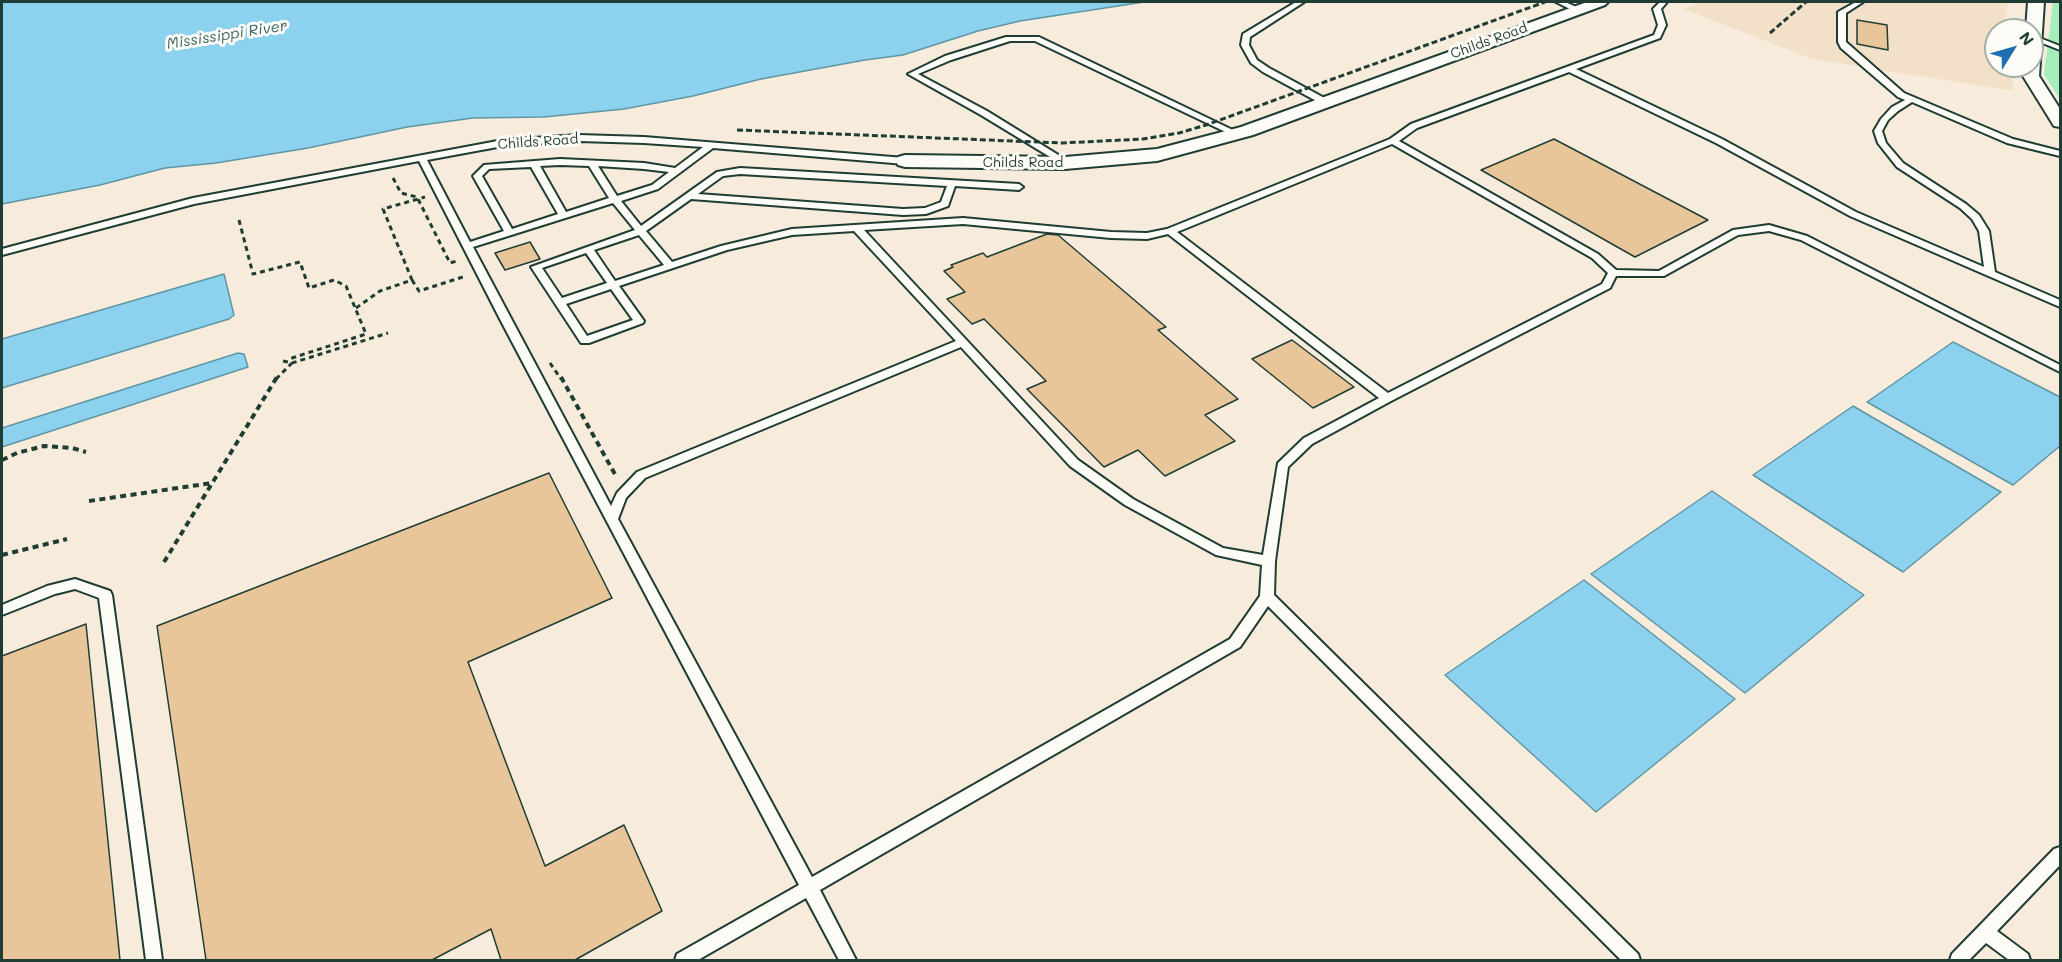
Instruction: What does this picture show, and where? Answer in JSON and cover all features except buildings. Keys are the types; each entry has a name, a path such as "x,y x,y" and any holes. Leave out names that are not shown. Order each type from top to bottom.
{"street":[{"name":"Childs Road","path":"905,161 1065,163 1157,155 1237,134 1325,102 1568,5 1600,2"},
{"path":"2035,18 2036,2"},
{"path":"2032,78 2061,122"}],"lane":[{"path":"1300,2 1246,36 1245,45 1254,61 1266,70 1325,102"},
{"path":"561,302 724,248 792,232 963,221 1111,235 1147,236 1170,231 1393,141 1414,126 1657,36 1662,25 1657,9 1663,2"},
{"path":"1860,2 1842,12 1842,42 1901,95 2010,141 2061,153"},
{"path":"1065,163 912,74 948,58 1010,39 1036,39 1237,134"},
{"path":"2044,41 2061,48"},
{"path":"1569,69 1719,141 1853,214 2061,304"},
{"path":"1910,100 1895,109 1885,119 1878,131 1882,143 1900,165 1976,217 1984,231 1990,273"},
{"name":"Childs Road","path":"2,252 193,201 502,143 579,138 905,161"},
{"path":"1393,141 1595,256 1613,273 1661,274 1736,232 1769,228 1804,238 2061,369"},
{"path":"470,251 510,233 655,187 710,146"},
{"path":"421,157 848,960"},
{"path":"868,178 874,159"},
{"path":"534,164 564,216"},
{"path":"510,233 477,176 487,167 592,164 644,166 678,171"},
{"path":"592,164 615,200 670,266"},
{"path":"588,249 639,321 585,341 536,267 588,249 640,231 720,174 740,171 1019,187"},
{"path":"688,196 903,212 926,211 945,204 952,183"},
{"path":"857,228 1074,463 1129,502 1220,552 1269,561"},
{"path":"1170,231 1387,398"},
{"path":"683,960 1235,643 1267,597 1269,561 1282,466 1308,441 1606,286 1613,273"},
{"path":"612,519 621,496 641,475 964,342"},
{"path":"2,610 52,590 75,584 105,595 154,960"},
{"path":"1267,597 1632,960"},
{"path":"1958,960 2061,854"},
{"path":"1985,932 2022,960"}],"path":[{"path":"388,164 401,193 415,196 418,199 450,263 470,251"},
{"path":"356,309 380,291 412,280 383,209 418,199"},
{"path":"164,562 276,378 290,361 366,334 346,286 339,282 334,280 309,288 300,262 253,274 239,220"},
{"path":"284,361 388,333"},
{"path":"2,460 17,453 44,446 72,448 86,452"},
{"path":"89,501 212,482"},
{"path":"2,555 67,539"}],"shaded area":[{"path":"1701,2 2008,2 2005,18 1984,18 1984,78 2011,78 2014,91 1812,59 1684,9"}],"green space":[{"path":"2053,2 2060,2 2060,99 2044,75"}],"water":[{"name":"Mississippi River","path":"2,2 1144,2 1020,21 978,31 903,55 761,79 693,96 624,109 544,117 473,118 407,127 308,148 216,163 165,168 100,185 2,204"},
{"path":"224,274 234,315 229,319 2,388 2,339"},
{"path":"1953,342 2060,397 2060,446 2013,485 1867,402"},
{"path":"238,353 244,354 248,367 2,447 2,428"},
{"path":"1853,406 2001,492 1903,572 1753,475"},
{"path":"1712,491 1864,595 1745,693 1591,574"},
{"path":"1584,580 1735,699 1596,812 1445,675"}],"railway":[{"path":"737,130 1062,143 1143,139 1179,133 1206,125 1545,2"},
{"path":"1770,33 1806,2"}]}
